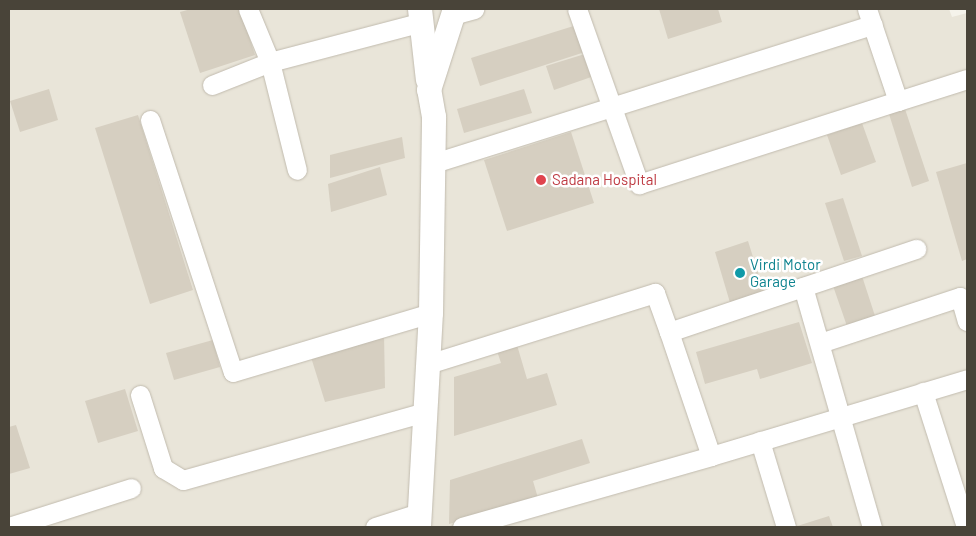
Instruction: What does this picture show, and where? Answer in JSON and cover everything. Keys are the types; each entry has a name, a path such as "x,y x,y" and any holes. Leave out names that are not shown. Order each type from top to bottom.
{"street":[{"path":"248,9 270,62 297,170"},
{"path":"577,9 613,106 639,184 967,79"},
{"path":"429,90 461,11"},
{"path":"212,85 270,62 421,16 429,90 434,117 434,163 431,313 419,520 375,527"},
{"path":"434,163 613,106 870,17 898,101"},
{"path":"150,120 233,372 431,313"},
{"path":"669,332 916,249"},
{"path":"803,287 872,527"},
{"path":"428,364 655,293 711,456"},
{"path":"820,343 960,297 967,321"},
{"path":"462,527 507,521 711,456 967,379"},
{"path":"923,392 966,527"},
{"path":"140,395 164,468 183,480 425,412"},
{"path":"760,441 786,527"},
{"path":"9,527 131,488"}],"shaded area":[{"path":"9,9 949,9 952,17 967,13 967,527 9,527"}],"building":[{"path":"191,9 240,9 255,55 200,73 180,12"},
{"path":"659,9 718,9 722,22 668,39"},
{"path":"580,24 588,51 480,86 471,58"},
{"path":"588,53 597,75 554,90 546,66"},
{"path":"49,89 58,120 20,132 10,101"},
{"path":"524,89 532,113 464,133 457,109"},
{"path":"905,109 929,181 912,187 889,114"},
{"path":"138,115 193,290 150,304 95,128"},
{"path":"862,123 876,162 841,175 827,135"},
{"path":"571,132 594,203 507,231 484,160"},
{"path":"402,137 405,158 330,178 330,155"},
{"path":"967,163 967,259 962,261 936,172"},
{"path":"380,167 387,195 331,212 328,184"},
{"path":"843,198 862,256 844,261 825,203"},
{"name":"Virdi Motor Garage","path":"748,241 765,295 731,306 715,252"},
{"path":"861,273 876,319 848,329 832,283"},
{"path":"799,322 812,363 760,379 757,369 705,384 696,352"},
{"path":"384,334 385,388 325,402 310,354"},
{"path":"213,340 220,367 174,380 166,353"},
{"path":"517,345 527,379 547,373 557,405 454,436 454,377 501,363 497,351"},
{"path":"125,389 138,431 98,443 85,401"},
{"path":"16,425 30,468 9,474 9,427"},
{"path":"582,439 590,463 533,481 538,498 449,524 450,480"},
{"path":"829,516 833,527 794,527"}],"place":[{"name":"Sadana Hospital","path":"541,180"},
{"name":"Virdi Motor Garage","path":"740,273"}]}
